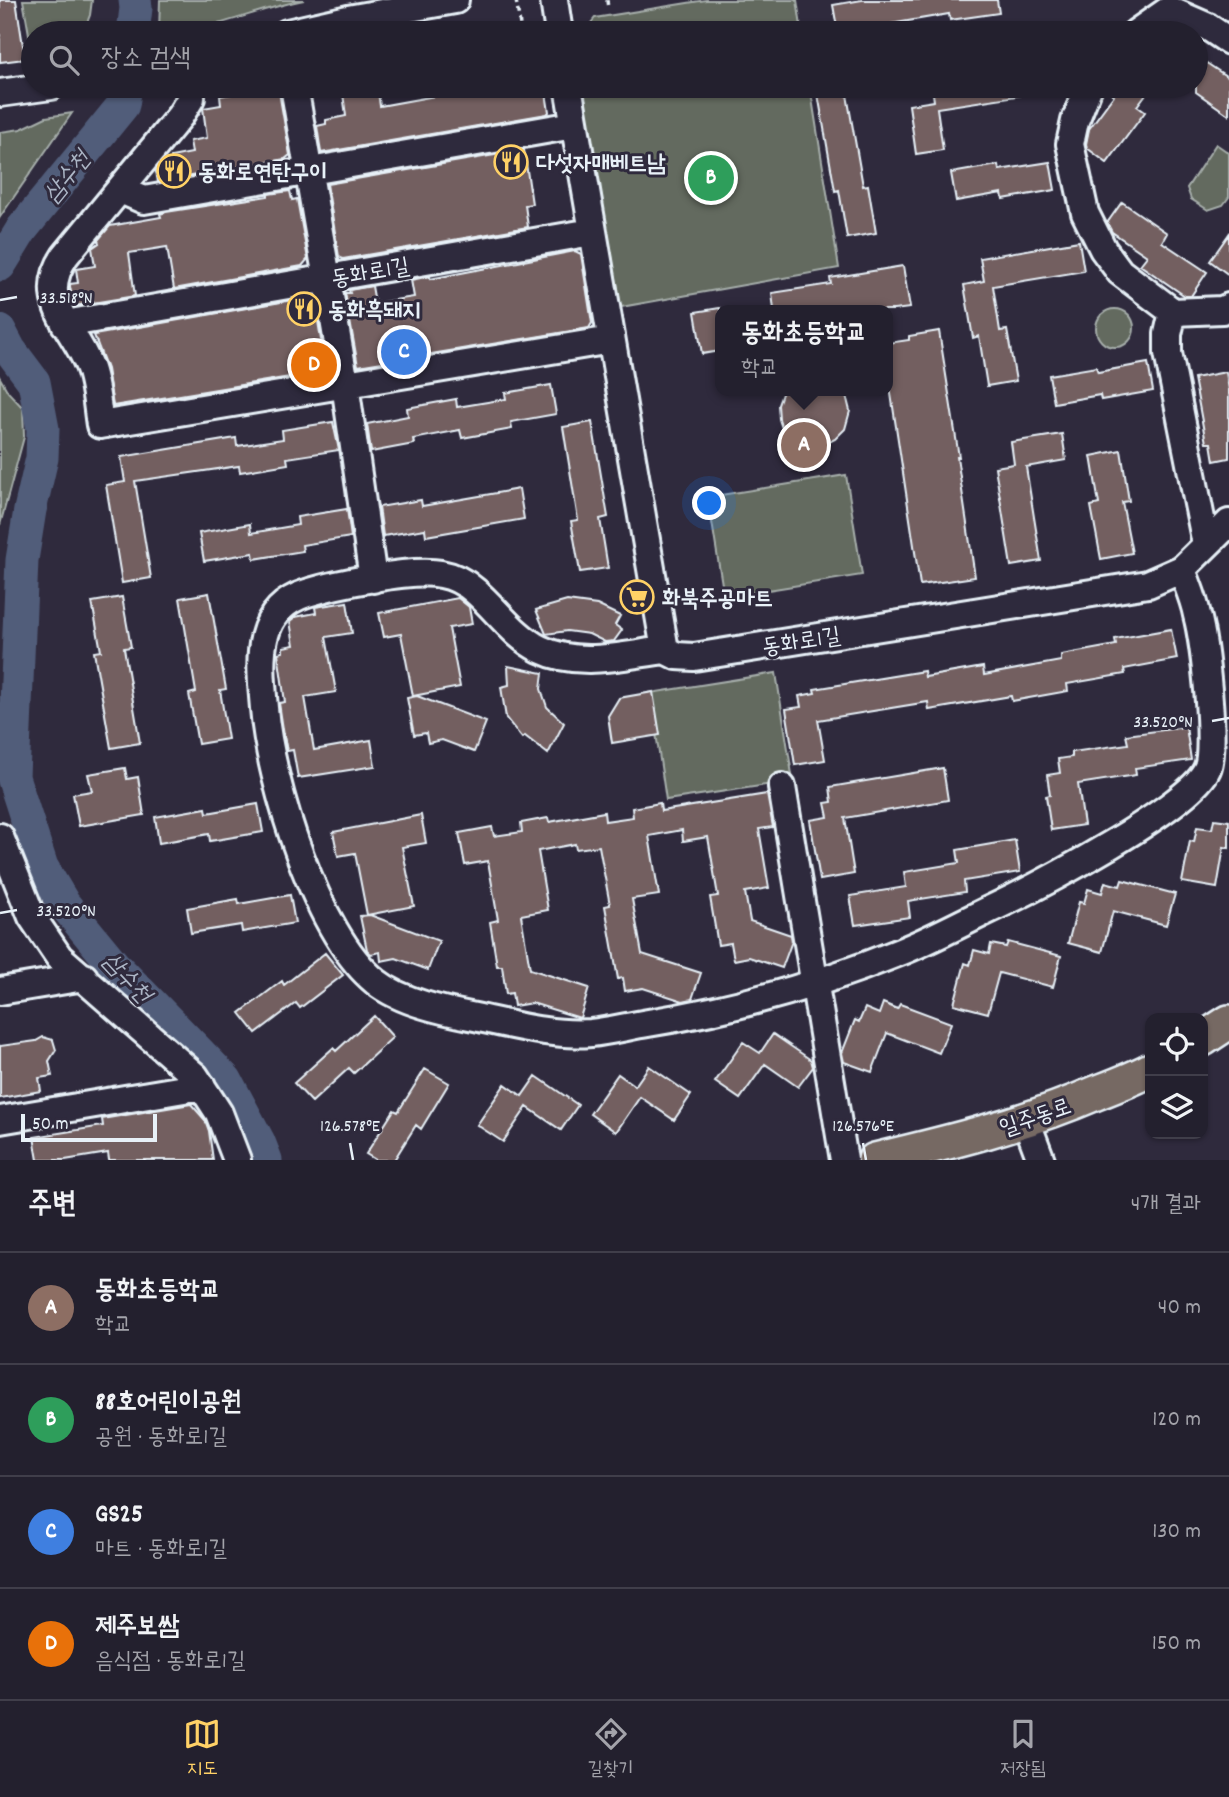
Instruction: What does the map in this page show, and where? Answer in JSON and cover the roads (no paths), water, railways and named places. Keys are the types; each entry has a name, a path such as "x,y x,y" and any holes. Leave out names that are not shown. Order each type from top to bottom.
{"main road":[{"path":"1208,1036 1229,1022"},
{"name":"일주동로","path":"875,1160 977,1136 1053,1112 1145,1072"}],"street":[{"path":"339,21 454,0"},
{"path":"554,0 557,21"},
{"path":"1150,21 1168,5 1197,21"},
{"path":"1208,27 1229,41"},
{"path":"0,93 21,90"},
{"path":"191,98 180,116 57,268 53,281 57,309 90,367 100,425 611,340"},
{"path":"297,98 345,384 373,579"},
{"path":"570,98 664,650"},
{"path":"1084,98 1070,144 1086,214 1104,249 1120,272 1174,312 1222,310 1229,307"},
{"path":"121,190 144,200 574,125"},
{"name":"동화로1길","path":"65,324 592,232"},
{"path":"1174,312 1168,334 1168,353 1206,544"},
{"name":"동화로1길","path":"1182,569 1198,617 1211,743 1208,768 1194,786 1125,836 1025,892 905,950 815,984 697,1015 589,1033 533,1030 433,1009 379,985 351,958 341,943 300,854 276,784 268,747 261,658 268,625 276,610 283,604 300,595 329,587 421,572 442,574 475,591 506,623 542,650 582,661 664,650 677,656 694,657 1148,584 1182,569 1229,523"},
{"path":"782,788 844,1160"},
{"path":"0,837 32,917 59,957 195,1076 219,1113 237,1160"},
{"path":"0,991 84,977"},
{"path":"0,1121 202,1086"},
{"path":"1026,1120 1041,1160"}],"waterway":[{"name":"삼수천","path":"134,21 135,0"},
{"name":"삼수천","path":"0,265 22,229 123,105 124,98"},
{"name":"삼수천","path":"0,331 10,350 34,382 43,429 42,458 22,560 13,777 42,867 64,904 114,965 226,1080 266,1160"}],"place":[{"name":"다섯자매베트남","path":"511,162"},
{"name":"동화로연탄구이","path":"174,171"},
{"name":"88호어린이공원","path":"711,178"},
{"name":"동화흑돼지","path":"304,309"},
{"name":"GS25","path":"404,352"},
{"name":"제주보쌈","path":"314,365"},
{"name":"동화초등학교","path":"804,445"},
{"name":"화북주공마트","path":"637,597"}]}
